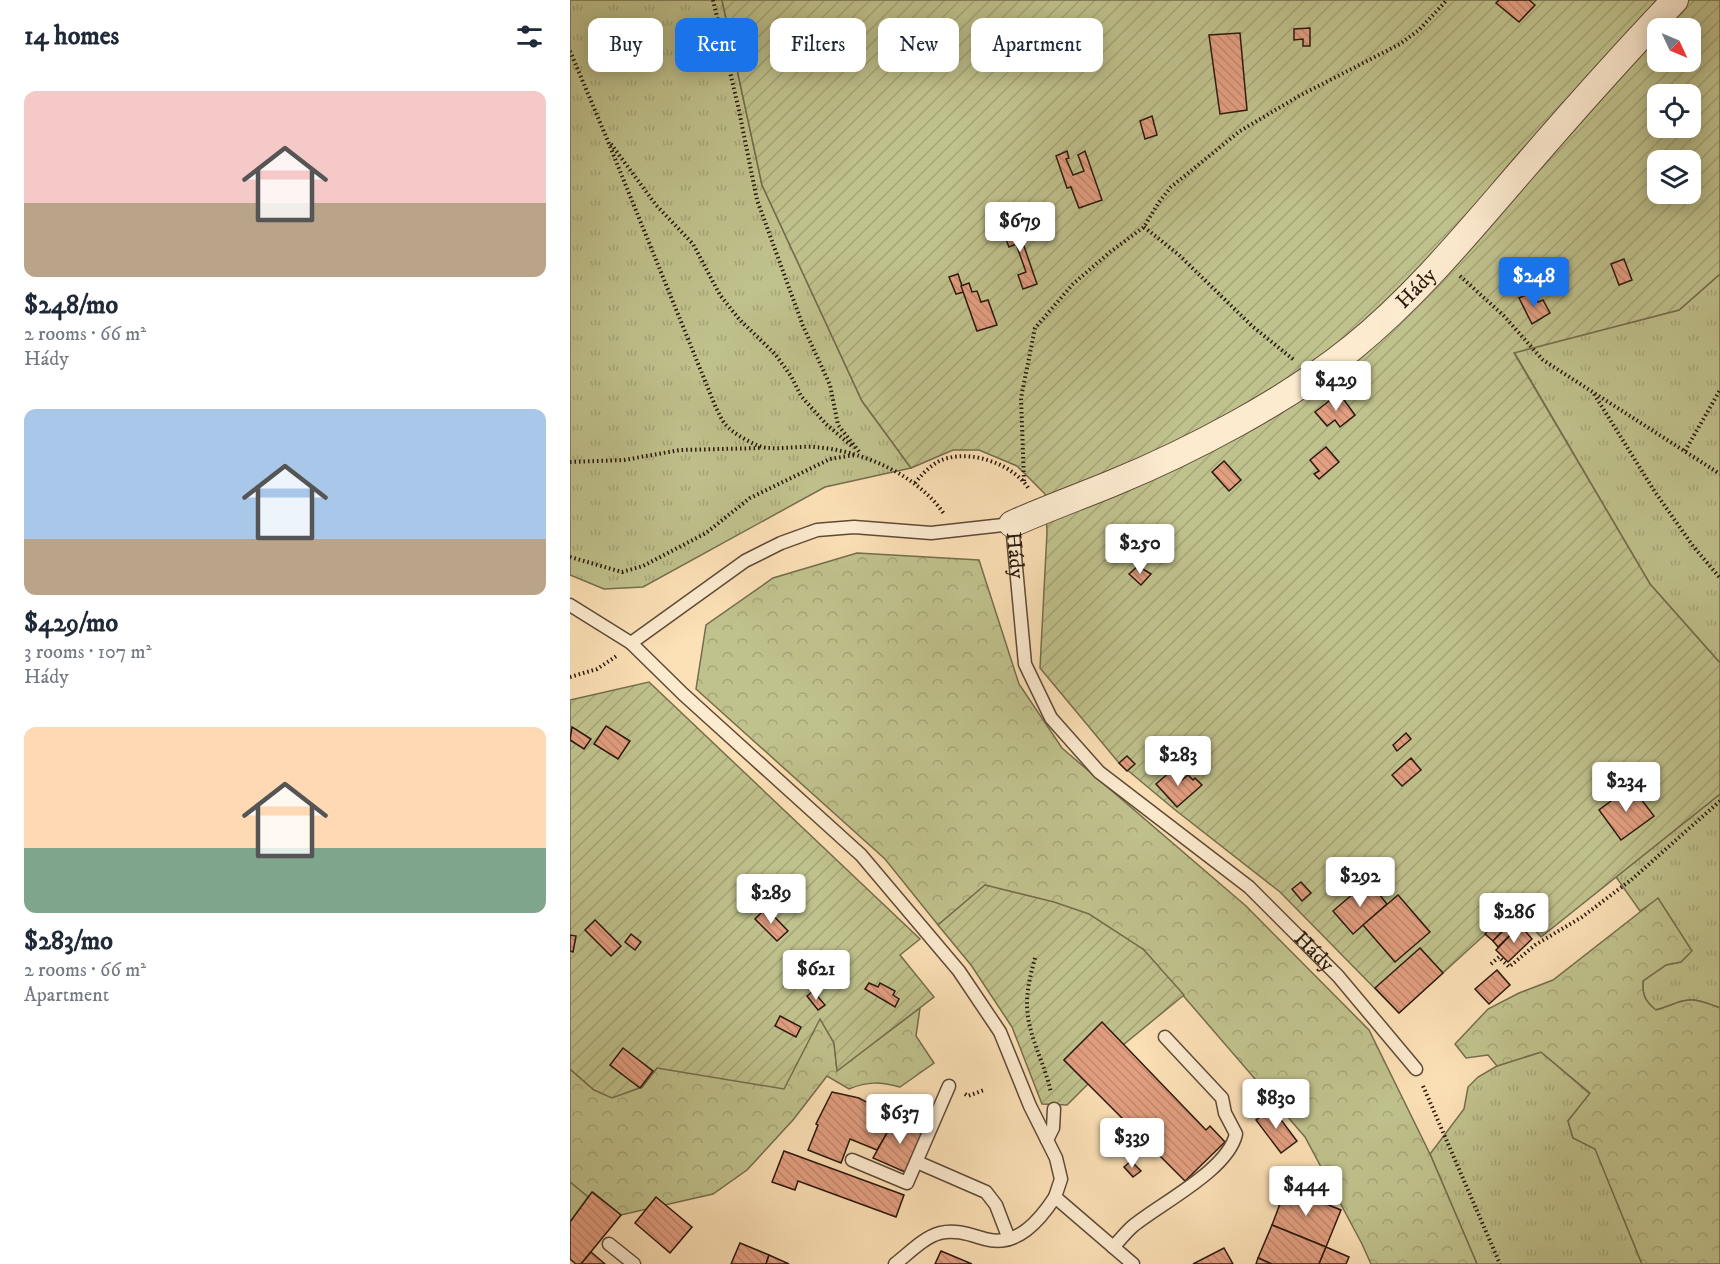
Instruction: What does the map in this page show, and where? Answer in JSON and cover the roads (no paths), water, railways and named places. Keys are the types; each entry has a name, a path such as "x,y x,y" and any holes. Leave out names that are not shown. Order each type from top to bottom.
{"street":[{"name":"Hády","path":"1012,524 1115,482 1186,449 1252,414 1313,376 1352,348 1388,317 1442,261 1610,68 1675,0"}],"lane":[{"path":"631,643 745,561 781,543 817,530 854,527 931,532 1012,524"},
{"name":"Hády","path":"1012,524 1025,664 1051,718 1099,772 1250,887 1338,976 1416,1069"},
{"path":"570,605 631,643 683,694 861,855 959,971 1000,1032 1030,1106 1056,1158 1061,1179 1055,1197 1044,1215 1028,1229 1009,1239 995,1241 972,1234 939,1233 895,1264"},
{"path":"1113,1247 1133,1226 1201,1177 1233,1146 1236,1134 1225,1113 1222,1098 1165,1037"},
{"path":"852,1160 907,1183 950,1086"},
{"path":"1047,1140 1053,1128 1054,1109"},
{"path":"917,1162 986,1192 996,1205 1009,1239"},
{"path":"1055,1197 1134,1264"},
{"path":"609,1244 634,1264"}]}
